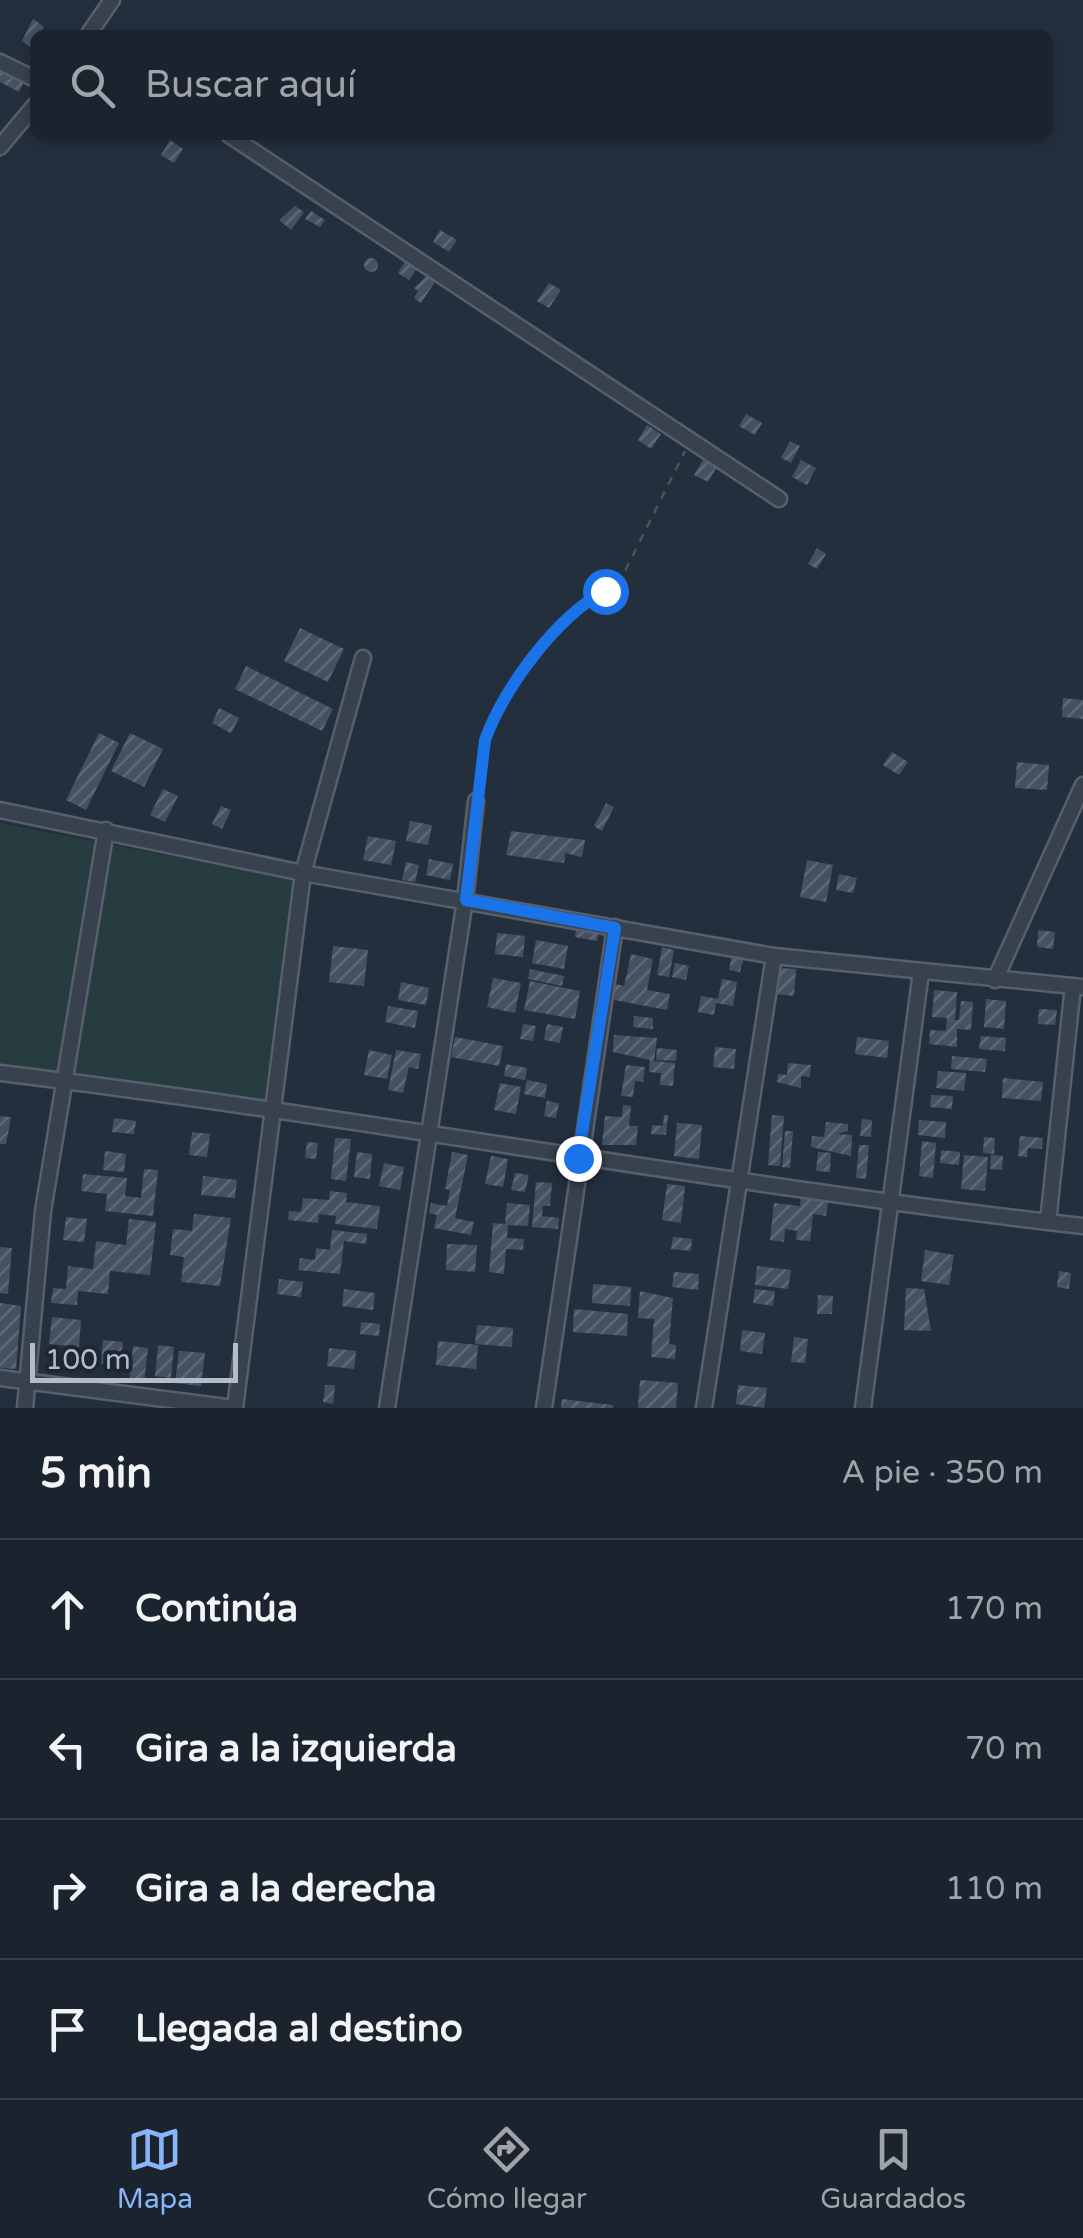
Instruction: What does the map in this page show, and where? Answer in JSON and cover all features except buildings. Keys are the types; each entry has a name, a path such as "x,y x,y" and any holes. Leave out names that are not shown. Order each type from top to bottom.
{"street":[{"path":"91,30 112,0"},
{"path":"0,62 30,77"},
{"path":"0,147 30,111"},
{"path":"237,140 779,500"},
{"path":"0,1378 234,1408 303,873 363,658"},
{"path":"994,980 1083,784"},
{"path":"387,1408 466,900 476,802"},
{"path":"0,810 303,873 774,956 1078,986 1048,1222"},
{"path":"24,1408 44,1211 106,830"},
{"path":"544,1408 615,928"},
{"path":"704,1408 774,956"},
{"path":"863,1408 887,1203 921,972"},
{"path":"0,1073 272,1109 738,1182 1083,1226"}],"path":[{"path":"476,802 485,740 494,716 560,622 625,571 690,440"}],"green space":[{"path":"0,823 295,880 264,1100 0,1067"}],"route":[{"path":"578,1158 615,928 466,900 485,740 494,716 560,622 579,604 605,591"}]}
